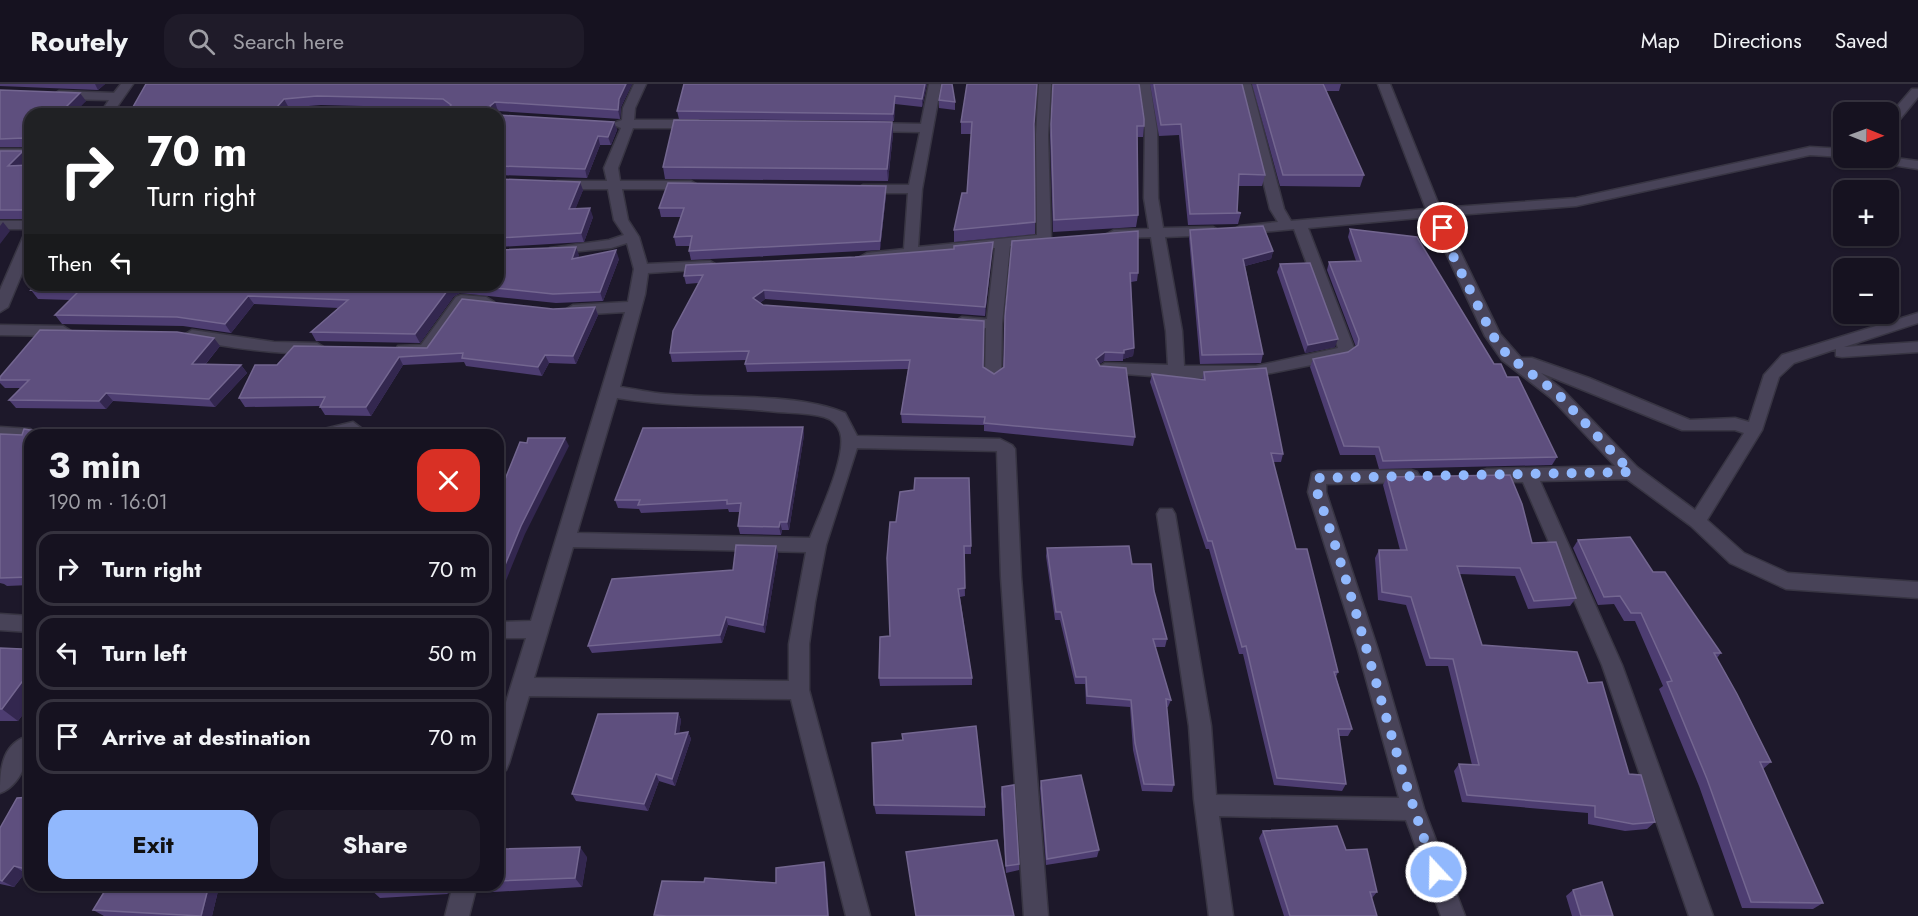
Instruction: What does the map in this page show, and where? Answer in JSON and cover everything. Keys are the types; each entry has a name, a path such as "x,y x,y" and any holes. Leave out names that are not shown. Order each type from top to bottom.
{"street":[{"path":"110,108 126,84"},
{"path":"504,743 634,308 641,269 632,237 621,220 611,168 627,125 629,108 640,84"},
{"path":"911,251 915,189 935,84"},
{"path":"856,259 911,251 1050,238 1042,135 1045,84"},
{"path":"1144,84 1151,130 1151,198 1155,232 1174,331 1177,373"},
{"path":"1105,368 1177,373 1256,371 1345,353 1346,348 1294,225 1277,209 1246,85 1232,84"},
{"path":"1384,84 1451,253 1493,336 1508,356 1557,393 1631,472 1697,521 1737,558 1786,581 1918,591"},
{"path":"1899,113 1916,92"},
{"path":"47,94 117,98"},
{"path":"604,123 713,124"},
{"path":"851,127 927,128"},
{"path":"1099,235 1233,231 1436,212 1576,202 1810,151 1833,151"},
{"path":"0,153 24,153"},
{"path":"1911,164 1904,166 1918,175"},
{"path":"540,184 704,186"},
{"path":"845,188 915,189"},
{"path":"0,225 24,225"},
{"path":"534,252 581,249 632,237"},
{"path":"993,376 994,324 1003,242"},
{"path":"0,307 24,253"},
{"path":"641,269 728,264"},
{"path":"392,350 425,350 461,300 497,304"},
{"path":"556,310 634,308"},
{"path":"1697,521 1754,430 1768,381 1775,368 1788,359 1918,318"},
{"path":"948,321 994,324"},
{"path":"0,330 80,331"},
{"path":"171,333 274,346 335,348"},
{"path":"1768,381 1801,364 1851,350 1918,347"},
{"path":"1508,356 1583,382 1688,426 1735,424 1754,430"},
{"path":"611,391 664,400 758,404 825,411 839,417 848,431 850,442 846,464 817,545 800,638 799,690 858,916"},
{"path":"348,429 353,428"},
{"path":"0,433 24,435"},
{"path":"850,442 1000,445 1006,449 1011,577 1036,916"},
{"path":"1466,476 1631,472"},
{"path":"1529,475 1612,664 1701,916"},
{"path":"1432,477 1318,478 1316,482 1317,492 1368,650 1413,809 1453,916"},
{"path":"1166,514 1180,617 1200,726 1206,804 1221,916"},
{"path":"566,540 817,545"},
{"path":"0,622 24,624"},
{"path":"504,630 538,629"},
{"path":"521,687 799,690"},
{"path":"0,783 24,748"},
{"path":"1206,804 1413,809"},
{"path":"457,916 463,891"}],"building":[{"path":"146,84 626,84 619,99 618,110 495,102 490,106 491,108 449,108 132,108","holes":["317,96 443,99 451,105 449,108 277,107 284,99"]},
{"path":"684,84 925,84 922,99 895,96 893,114 677,111"},
{"path":"942,84 952,84 955,102 939,100"},
{"path":"967,84 1037,84 1034,124 1035,222 954,230 962,193 967,193 972,122 961,122"},
{"path":"1053,84 1139,84 1144,126 1137,126 1138,215 1054,220 1051,124"},
{"path":"1154,84 1242,84 1265,175 1239,174 1237,212 1241,213 1190,214 1181,124 1161,125"},
{"path":"1257,84 1323,84 1364,175 1283,175"},
{"path":"0,90 80,93 65,108 24,108 24,138 0,139"},
{"path":"504,115 614,122 608,137 598,136 585,169 504,166"},
{"path":"674,120 892,122 887,169 663,167"},
{"path":"0,151 23,151 8,166 24,165 24,214 23,210 0,210"},
{"path":"504,179 580,182 569,209 590,208 581,233 504,238"},
{"path":"668,183 886,186 880,241 689,251 692,236 674,237 684,208 659,208"},
{"path":"1263,226 1273,251 1243,259 1263,354 1202,355 1190,230"},
{"path":"1350,229 1417,237 1494,364 1501,364 1507,377 1518,377 1557,457 1383,461 1379,447 1344,446 1313,359 1348,352 1358,345 1359,339 1329,262 1361,261"},
{"path":"1138,231 1138,273 1130,273 1134,348 1124,350 1124,353 1105,352 1096,359 1100,366 1126,368 1135,437 984,423 985,417 901,414 910,360 745,364 749,351 670,353 673,331 703,275 684,276 686,265 855,257 954,249 954,246 993,242 985,307 764,290 753,298 763,305 984,321 983,367 994,374 1004,367 1005,316 1012,241"},
{"path":"576,247 572,259 616,250 600,292 553,294 504,289 504,250"},
{"path":"1310,263 1338,339 1308,345 1280,264"},
{"path":"54,291 447,291 415,334 311,332 348,300 248,296 225,324 177,317 55,315 78,292"},
{"path":"462,299 553,309 595,307 573,356 545,355 538,367 462,358 463,353 399,357 366,407 320,407 325,397 239,398 255,365 277,365 294,346 427,348"},
{"path":"40,330 177,332 214,338 192,364 241,365 209,399 106,393 99,401 9,400 29,380 0,380 0,377"},
{"path":"1266,368 1283,454 1271,453 1296,549 1307,549 1338,672 1334,672 1352,729 1338,729 1346,784 1277,778 1246,646 1242,647 1212,541 1208,541 1152,374 1205,380 1204,372"},
{"path":"803,427 787,522 780,522 779,527 738,526 741,503 727,504 727,500 638,505 640,500 615,500 643,428"},
{"path":"24,429 24,577 0,578 0,434 22,435"},
{"path":"528,438 565,438 521,526 504,567 504,482 520,442 527,443"},
{"path":"1510,475 1522,504 1532,543 1556,542 1576,598 1534,601 1520,568 1457,566 1482,645 1577,652 1588,683 1602,682 1629,774 1641,775 1655,822 1633,824 1595,817 1595,806 1467,795 1459,764 1479,765 1453,659 1430,658 1411,597 1382,592 1379,550 1407,550 1387,477"},
{"path":"915,478 969,478 971,546 964,546 965,588 958,589 972,678 879,678 880,637 890,636 887,558 890,522 896,522 900,492 914,490"},
{"path":"1630,537 1653,572 1665,572 1721,653 1714,653 1771,762 1760,762 1823,903 1751,902 1707,779 1667,682 1672,681 1641,613 1631,613 1620,596 1604,597 1578,540"},
{"path":"736,545 776,546 763,625 726,617 720,635 588,646 612,579 733,570"},
{"path":"1129,546 1132,564 1151,564 1154,591 1167,639 1153,639 1171,700 1166,699 1174,785 1144,784 1135,743 1131,700 1087,696 1086,677 1076,677 1061,612 1056,612 1047,548"},
{"path":"24,647 24,679 0,709 0,648 22,649"},
{"path":"678,713 675,734 688,732 672,779 656,774 644,804 572,794 598,714"},
{"path":"976,726 985,807 874,805 872,743 903,740 902,734"},
{"path":"1081,775 1099,850 1047,859 1041,781"},
{"path":"1014,785 1019,864 1006,866 1002,787"},
{"path":"24,797 24,868 14,866 2,881 0,880 0,828 17,798"},
{"path":"1337,826 1346,850 1367,849 1377,892 1370,892 1377,916 1290,916 1263,831"},
{"path":"997,840 1014,916 916,916 906,852"},
{"path":"580,847 575,878 504,881 504,849"},
{"path":"824,862 828,916 654,915 662,881 704,882 705,878 776,883 776,868"},
{"path":"1602,882 1613,916 1581,916 1573,890"},
{"path":"105,891 207,891 201,916 93,910"}],"route":[{"path":"1436,872 1413,809 1368,650 1317,492 1316,482 1318,478 1631,472 1557,393 1508,356 1493,336 1446,242 1443,228"}]}
